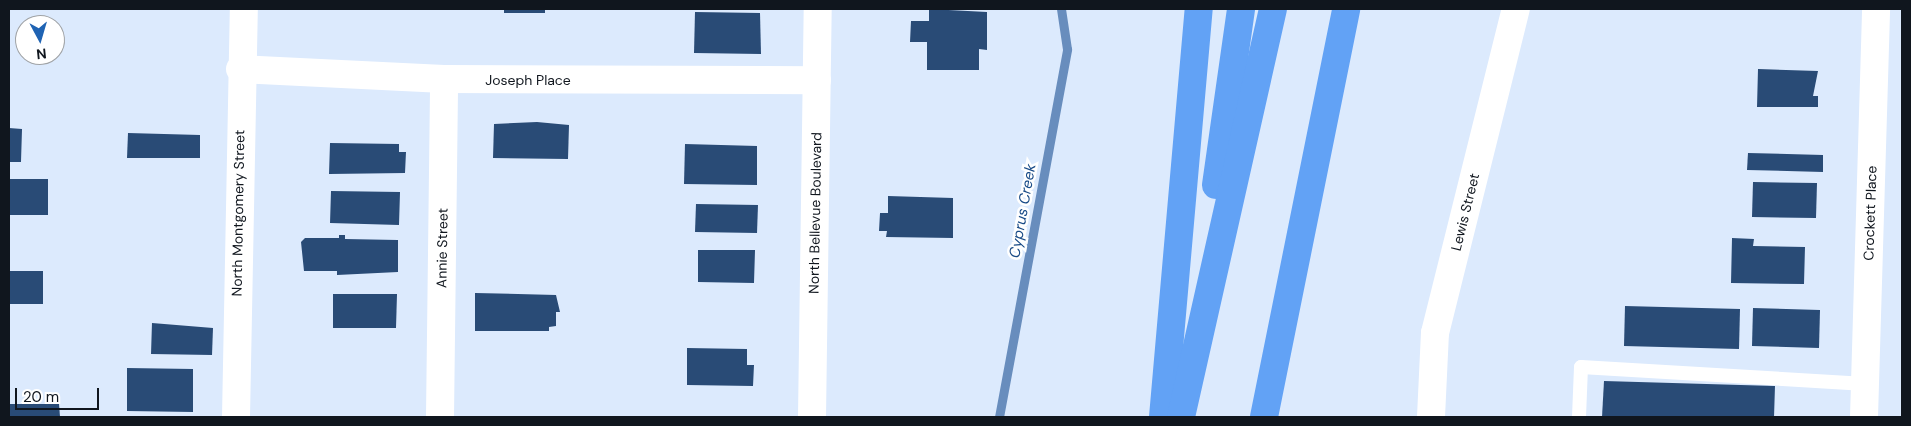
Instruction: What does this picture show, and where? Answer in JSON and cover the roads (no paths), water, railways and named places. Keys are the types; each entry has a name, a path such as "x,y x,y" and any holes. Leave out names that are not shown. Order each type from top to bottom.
{"highway":[{"path":"1162,417 1199,9"},
{"path":"1180,417 1241,9"},
{"path":"1180,417 1273,9"},
{"path":"1264,417 1346,9"}],"street":[{"name":"North Montgomery Street","path":"236,417 240,69 244,9"},
{"name":"North Bellevue Boulevard","path":"812,417 818,9"},
{"name":"Lewis Street","path":"1431,417 1435,333 1516,9"},
{"name":"Crockett Place","path":"1864,417 1876,9"},
{"name":"Joseph Place","path":"240,69 444,80 817,80"},
{"name":"Annie Street","path":"440,417 444,80"}],"lane":[{"path":"1579,417 1581,367 1865,384"}],"waterway":[{"name":"Cyprus Creek","path":"999,417 1067,49 1061,9"}]}
